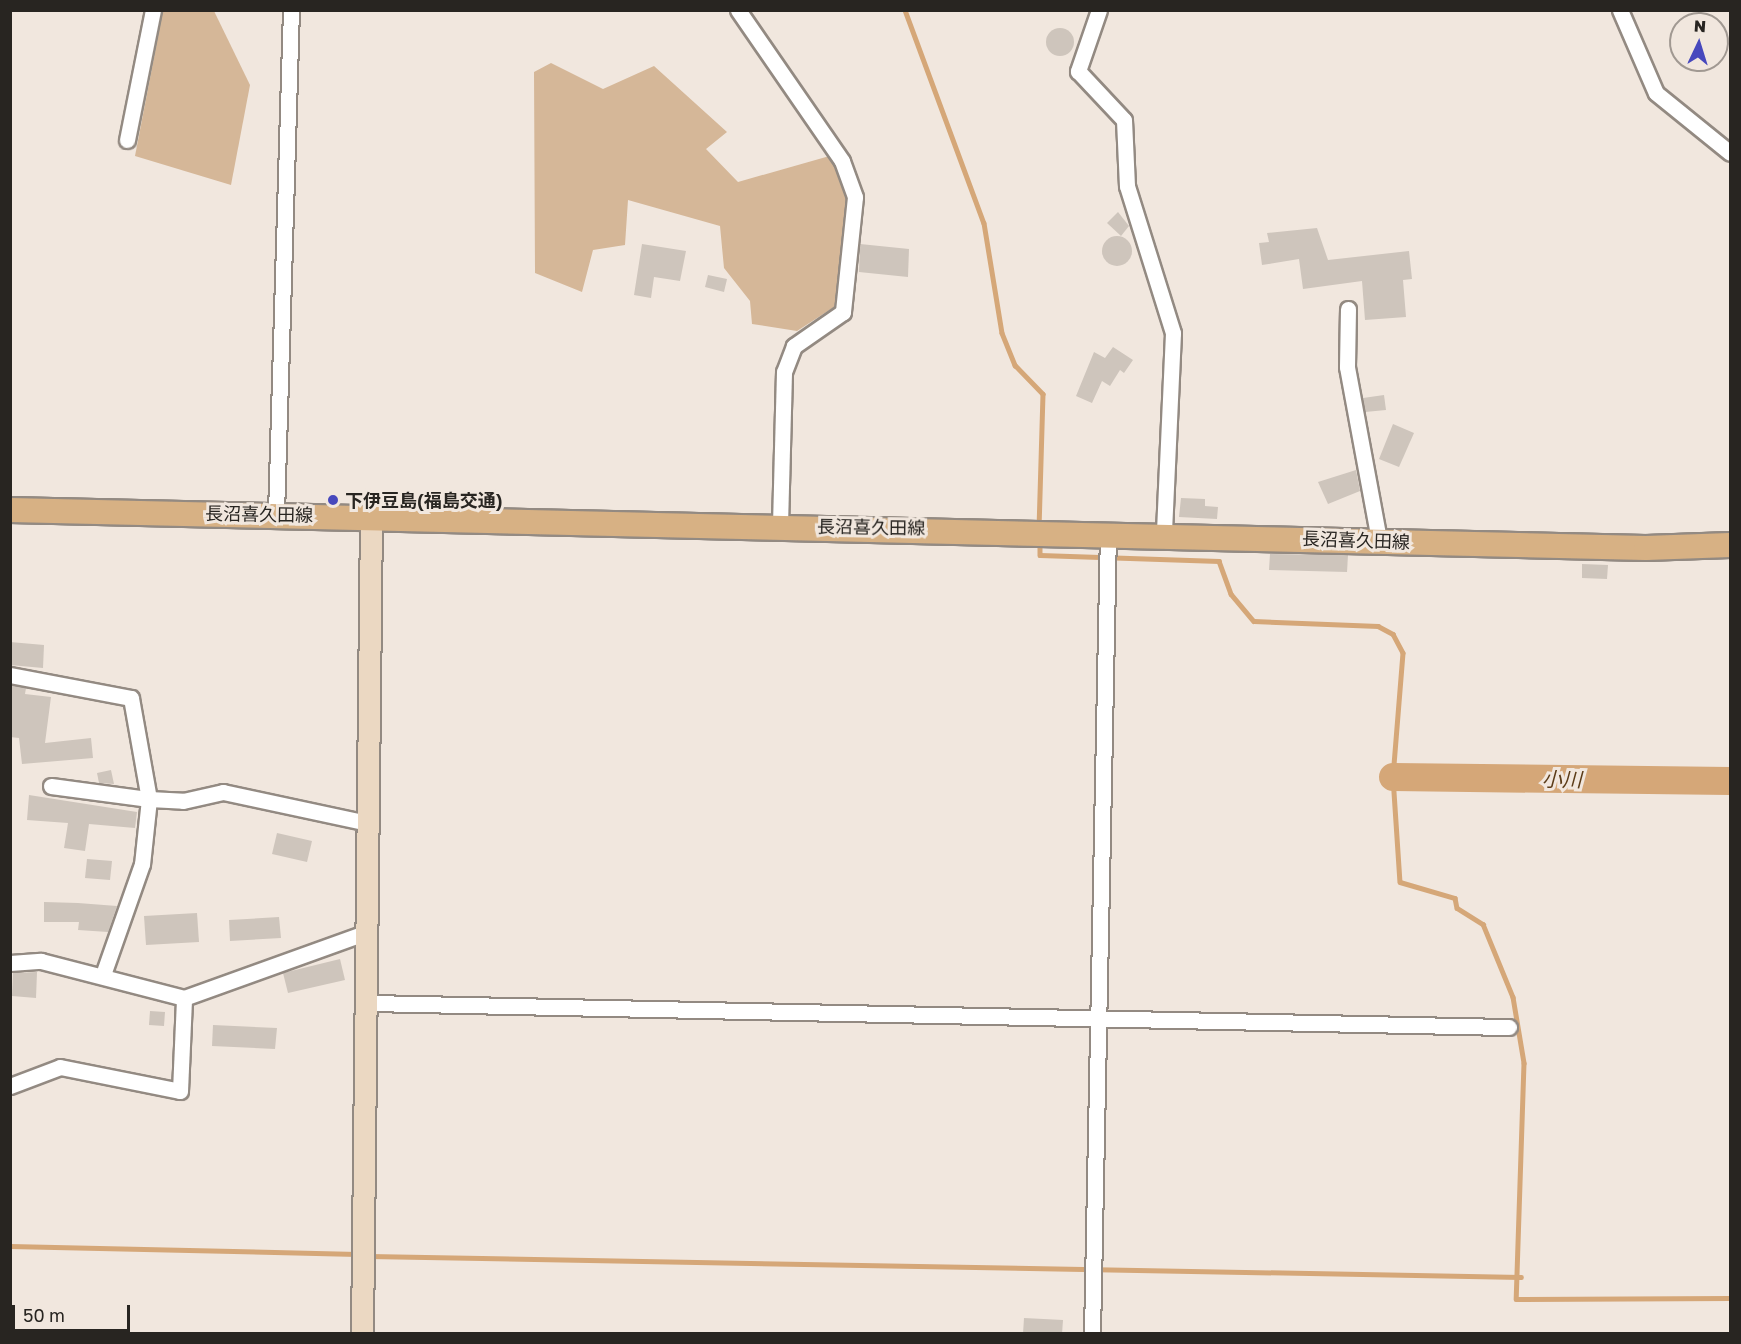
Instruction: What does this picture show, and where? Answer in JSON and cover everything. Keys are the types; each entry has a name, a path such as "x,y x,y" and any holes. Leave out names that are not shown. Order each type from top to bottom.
{"main road":[{"name":"長沼喜久田線","path":"10,510 780,524 1646,548 1731,545"}],"street":[{"path":"127,140 153,10"},
{"path":"276,514 291,10"},
{"path":"738,10 842,161 855,197 843,312 794,346 784,372 780,524"},
{"path":"1099,10 1078,71 1124,120 1127,186 1173,333 1164,534"},
{"path":"1620,10 1656,93 1731,153"},
{"path":"1348,309 1347,367 1379,540"},
{"path":"362,1334 369,1003 367,932 371,517"},
{"path":"1092,1334 1102,1017 1108,532"},
{"path":"10,675 131,699 149,799 142,864 104,975"},
{"path":"51,786 149,799 183,801 223,792 368,823"},
{"path":"10,963 40,961 104,975 184,998 367,932"},
{"path":"10,1086 60,1067 180,1091 184,998"},
{"path":"369,1003 1509,1027"}],"shaded area":[{"path":"163,11 214,11 250,85 231,185 135,156"},
{"path":"551,63 603,89 654,66 727,132 706,149 738,182 833,155 849,190 851,257 834,307 797,331 752,324 750,301 724,268 720,226 628,200 625,245 593,250 582,292 535,273 534,72"}],"building":[{"path":"1060,28 1070,32 1074,42 1070,52 1060,56 1050,52 1046,42 1050,32"},
{"path":"1118,212 1129,226 1121,236 1107,223"},
{"path":"1317,228 1328,260 1409,251 1412,279 1403,280 1406,317 1365,320 1362,281 1303,289 1299,259 1262,265 1259,243 1269,242 1267,233"},
{"path":"1117,236 1128,240 1132,251 1128,262 1117,266 1106,262 1102,251 1106,240"},
{"path":"642,244 686,251 680,281 654,277 651,298 634,295"},
{"path":"860,244 909,249 908,277 859,272"},
{"path":"708,275 727,279 724,292 705,287"},
{"path":"1113,347 1133,360 1124,373 1120,370 1110,386 1102,381 1092,403 1076,396 1094,352 1105,358"},
{"path":"1384,395 1386,410 1365,412 1363,398"},
{"path":"1393,424 1414,433 1399,467 1379,459"},
{"path":"1356,470 1360,491 1328,504 1318,482"},
{"path":"1181,498 1205,499 1205,506 1218,507 1217,519 1179,517"},
{"path":"1270,554 1348,555 1347,572 1269,570"},
{"path":"1582,564 1608,565 1607,579 1582,578"},
{"path":"10,642 44,645 43,668 10,665"},
{"path":"10,685 26,688 25,694 51,697 45,743 91,738 93,758 22,764 19,738 10,737"},
{"path":"111,770 114,784 99,783 97,773"},
{"path":"29,795 137,812 135,828 89,824 85,851 64,848 68,823 27,820"},
{"path":"277,833 312,841 307,862 272,854"},
{"path":"87,859 112,861 110,880 85,878"},
{"path":"44,902 117,906 108,932 78,930 79,922 44,922"},
{"path":"197,913 199,942 146,945 144,916"},
{"path":"279,917 281,938 230,941 229,920"},
{"path":"340,959 345,980 288,993 283,973"},
{"path":"37,972 36,998 12,996 13,973"},
{"path":"150,1011 165,1012 164,1026 149,1025"},
{"path":"213,1025 277,1028 275,1049 212,1046"},
{"path":"1024,1318 1063,1320 1062,1334 1023,1334"}],"waterway":[{"path":"905,10 984,223 1002,333 1015,365 1043,394 1039,527"},
{"path":"1040,542 1040,555 1219,561 1231,594 1254,621 1378,626 1393,634 1403,653 1393,777 1400,882 1455,898 1457,908 1483,924 1513,997 1524,1063 1516,1299 1730,1298"},
{"name":"小川","path":"1393,777 1730,781"},
{"path":"10,1246 357,1254"},
{"path":"369,1256 1521,1277"}],"place":[{"name":"下伊豆島(福島交通)","path":"333,500"}]}
